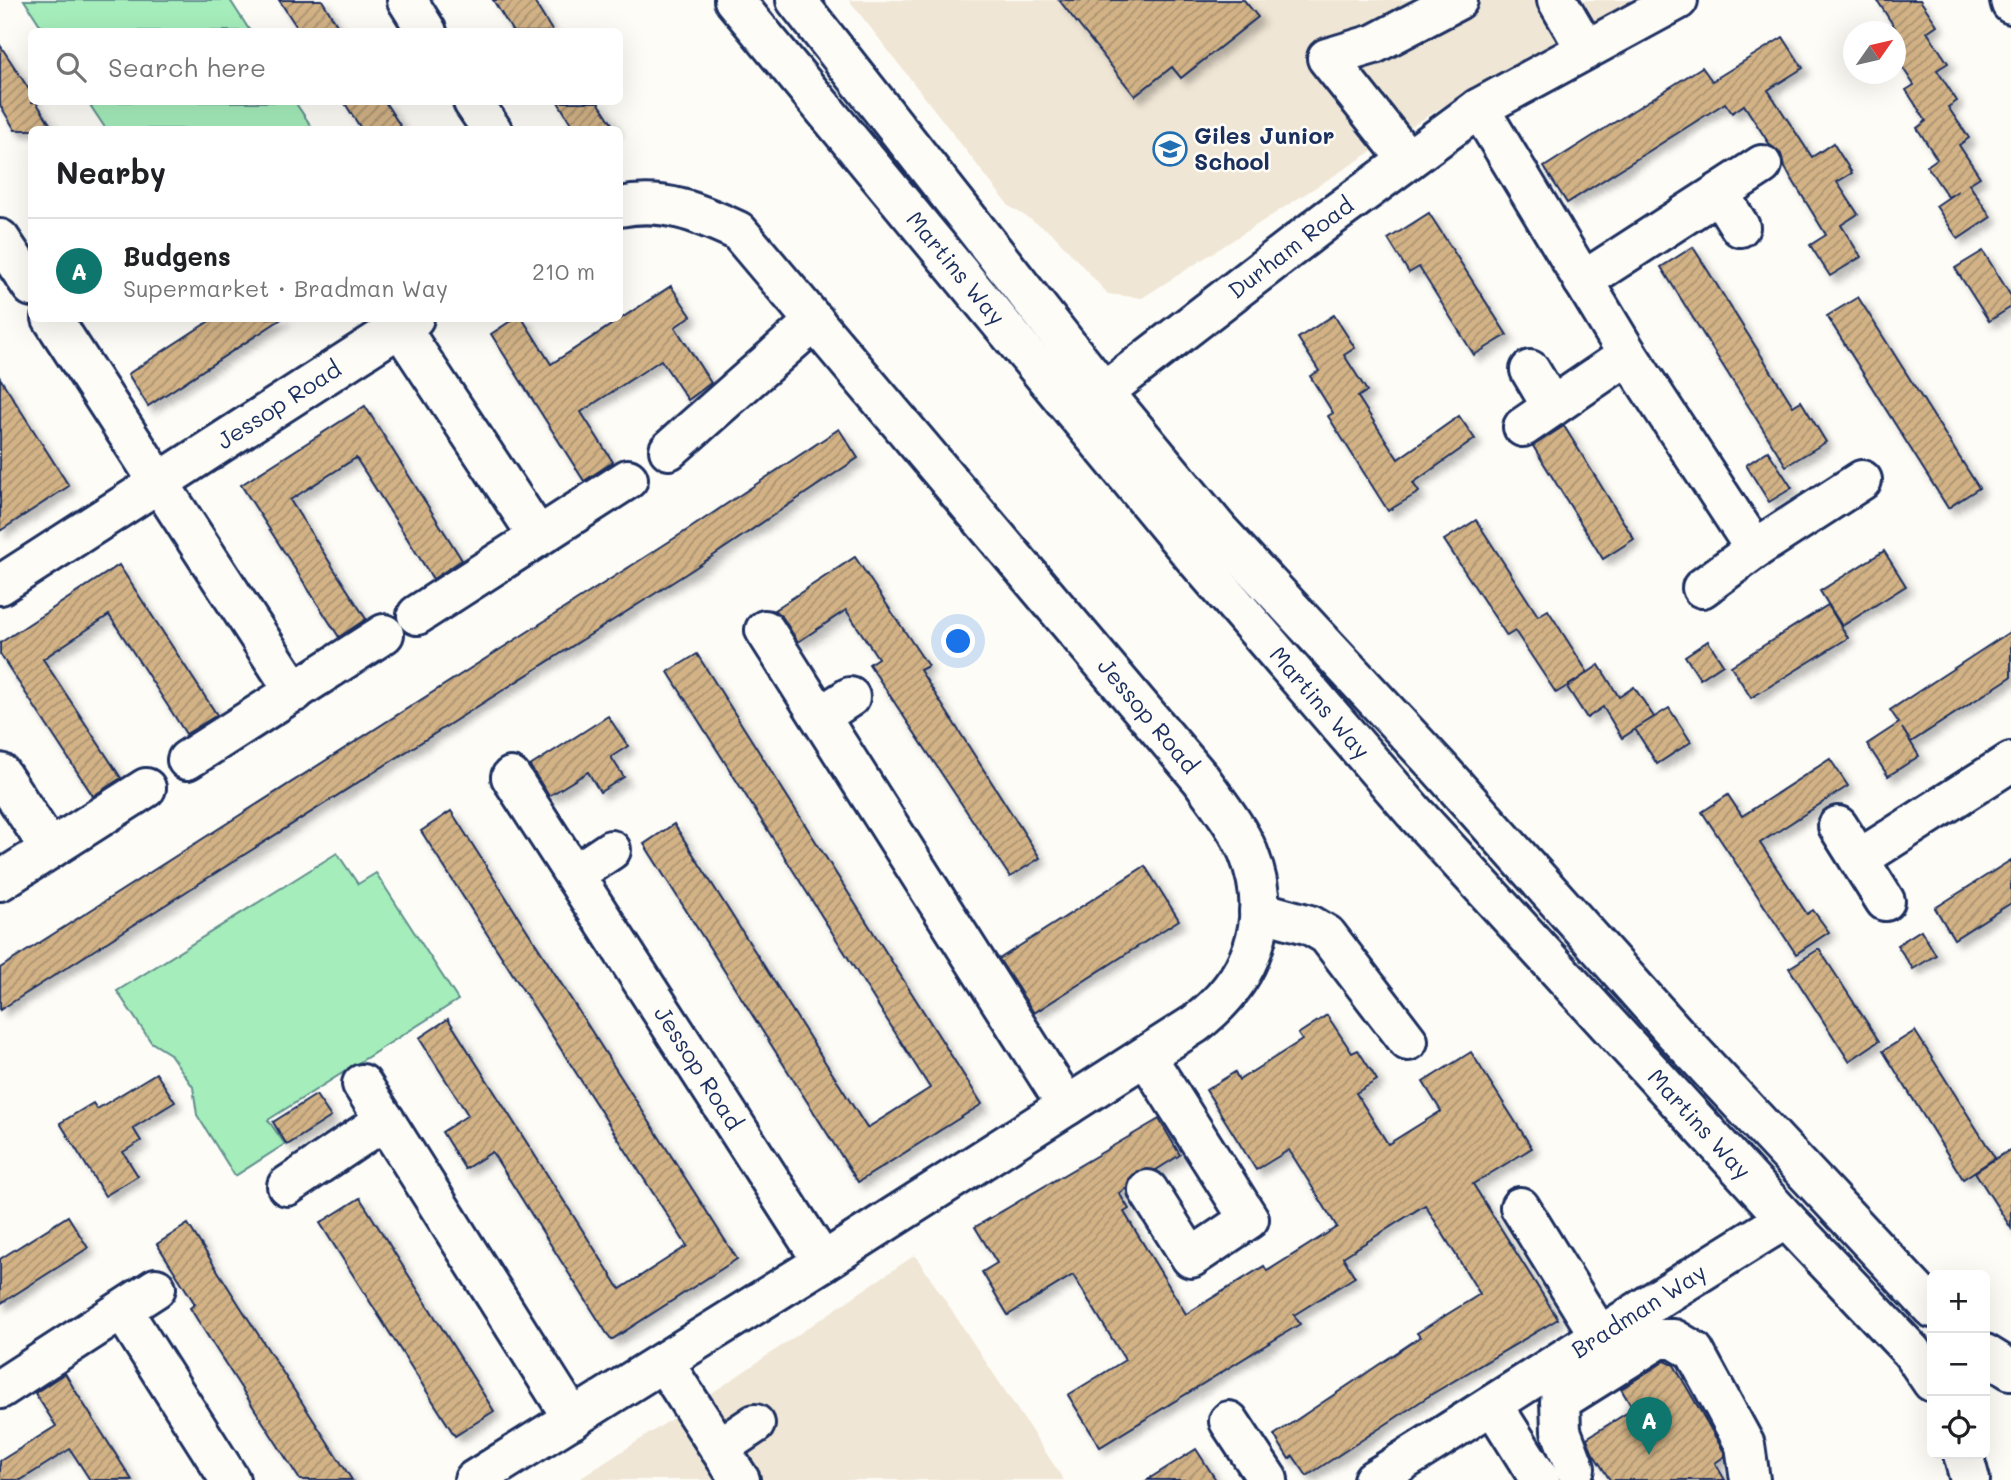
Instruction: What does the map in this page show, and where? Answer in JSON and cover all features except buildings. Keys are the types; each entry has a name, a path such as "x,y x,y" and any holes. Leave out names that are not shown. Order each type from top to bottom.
{"street":[{"path":"407,0 425,28"},
{"name":"Martins Way","path":"734,0 1194,557 1394,790 1786,1219 1911,1351 1927,1374"},
{"name":"Martins Way","path":"796,0 1104,392 1220,532 1440,769 1676,1034 1927,1303"},
{"path":"1408,160 1327,58 1374,44 1458,0"},
{"path":"1556,0 1585,48"},
{"name":"Durham Road","path":"1104,392 1479,108 1585,48 1678,0"},
{"path":"475,105 489,126"},
{"path":"1479,108 1628,355 1755,550"},
{"path":"1583,281 1762,165"},
{"path":"1719,193 1741,227"},
{"name":"Jessop Road","path":"474,1480 664,1363 1195,1024 1232,992 1253,950 1259,911 1256,878 1247,851 1201,779 738,230 689,208 634,204 623,206"},
{"path":"0,239 28,281"},
{"path":"669,450 814,321"},
{"path":"55,322 295,692"},
{"name":"Jessop Road","path":"0,585 407,323 538,536"},
{"path":"1530,370 1538,417 1628,355"},
{"path":"417,615 628,479"},
{"path":"1702,588 1755,550 1862,481"},
{"path":"765,631 835,707 1067,1106"},
{"path":"187,760 384,634"},
{"path":"1859,859 2011,762"},
{"path":"0,773 50,849"},
{"name":"Jessop Road","path":"511,777 823,1262"},
{"path":"0,881 146,788"},
{"path":"1838,826 1885,901"},
{"path":"575,874 611,850"},
{"path":"1259,911 1310,925 1327,935 1408,1041"},
{"path":"1146,1056 1249,1219 1191,1258 1148,1190"},
{"path":"362,1084 573,1419"},
{"path":"286,1186 385,1120"},
{"path":"1520,1207 1599,1335"},
{"name":"Bradman Way","path":"1373,1480 1786,1219"},
{"path":"0,1389 156,1288"},
{"path":"123,1311 230,1480"},
{"path":"1567,1477 1560,1401 1659,1339 1674,1339 1694,1351 1745,1445 1750,1480"},
{"path":"1990,1357 2011,1370"},
{"path":"664,1363 740,1480"},
{"path":"1493,1405 1567,1477"},
{"path":"1229,1421 1268,1480"},
{"path":"719,1448 755,1424"},
{"path":"1964,1459 1970,1480"}],"shaded area":[{"name":"Giles Junior School","path":"849,0 1637,0 1467,91 1142,298 1108,294 1052,233 1009,206"},
{"path":"915,1255 1064,1480 578,1480 727,1383"}],"green space":[{"path":"24,0 230,0 248,28 42,28"},
{"path":"90,105 297,105 311,126 104,126"},
{"path":"337,853 358,884 376,873 458,1000 268,1120 285,1144 235,1176 197,1115 193,1087 170,1054 151,1042 117,991"}],"place":[{"name":"Giles Junior School","path":"1170,149"},
{"name":"Budgens","path":"1649,1455"}]}
